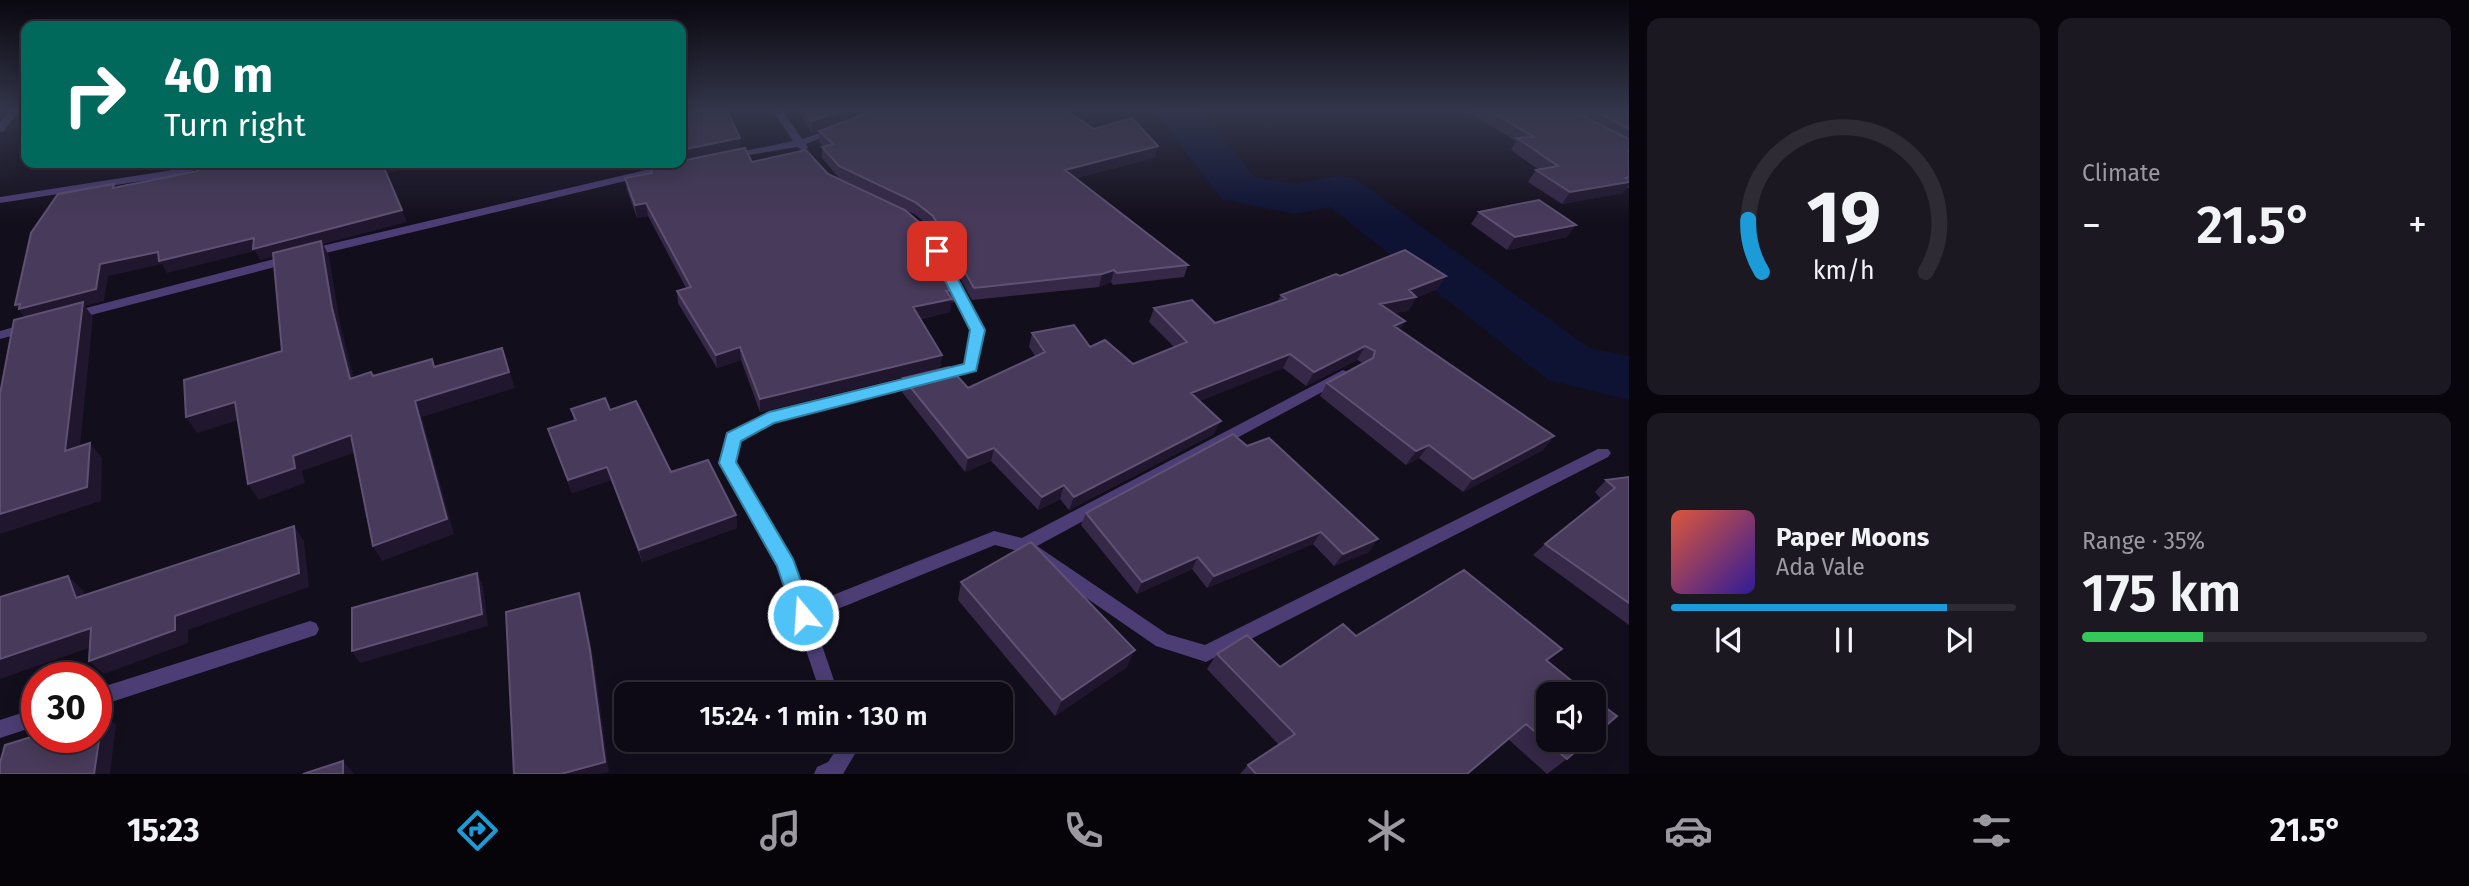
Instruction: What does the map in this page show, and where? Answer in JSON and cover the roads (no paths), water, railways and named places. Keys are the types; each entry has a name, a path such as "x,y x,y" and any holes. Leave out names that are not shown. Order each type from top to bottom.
{"street":[{"path":"722,158 778,147"},
{"path":"803,147 816,163"},
{"path":"0,200 194,168"},
{"path":"65,318 367,238 670,168"},
{"path":"826,682 786,564 728,463 733,438 769,418 971,368 978,330 926,232 900,214"},
{"path":"0,335 39,325"},
{"path":"1023,545 1358,367"},
{"path":"803,615 994,538 1023,545 1162,639 1206,654 1603,453"},
{"path":"112,693 310,629"},
{"path":"0,729 21,722"},
{"path":"824,774 835,769 846,752"}],"waterway":[{"path":"1205,147 1239,189 1295,199 1340,190 1570,365 1629,378"}]}
